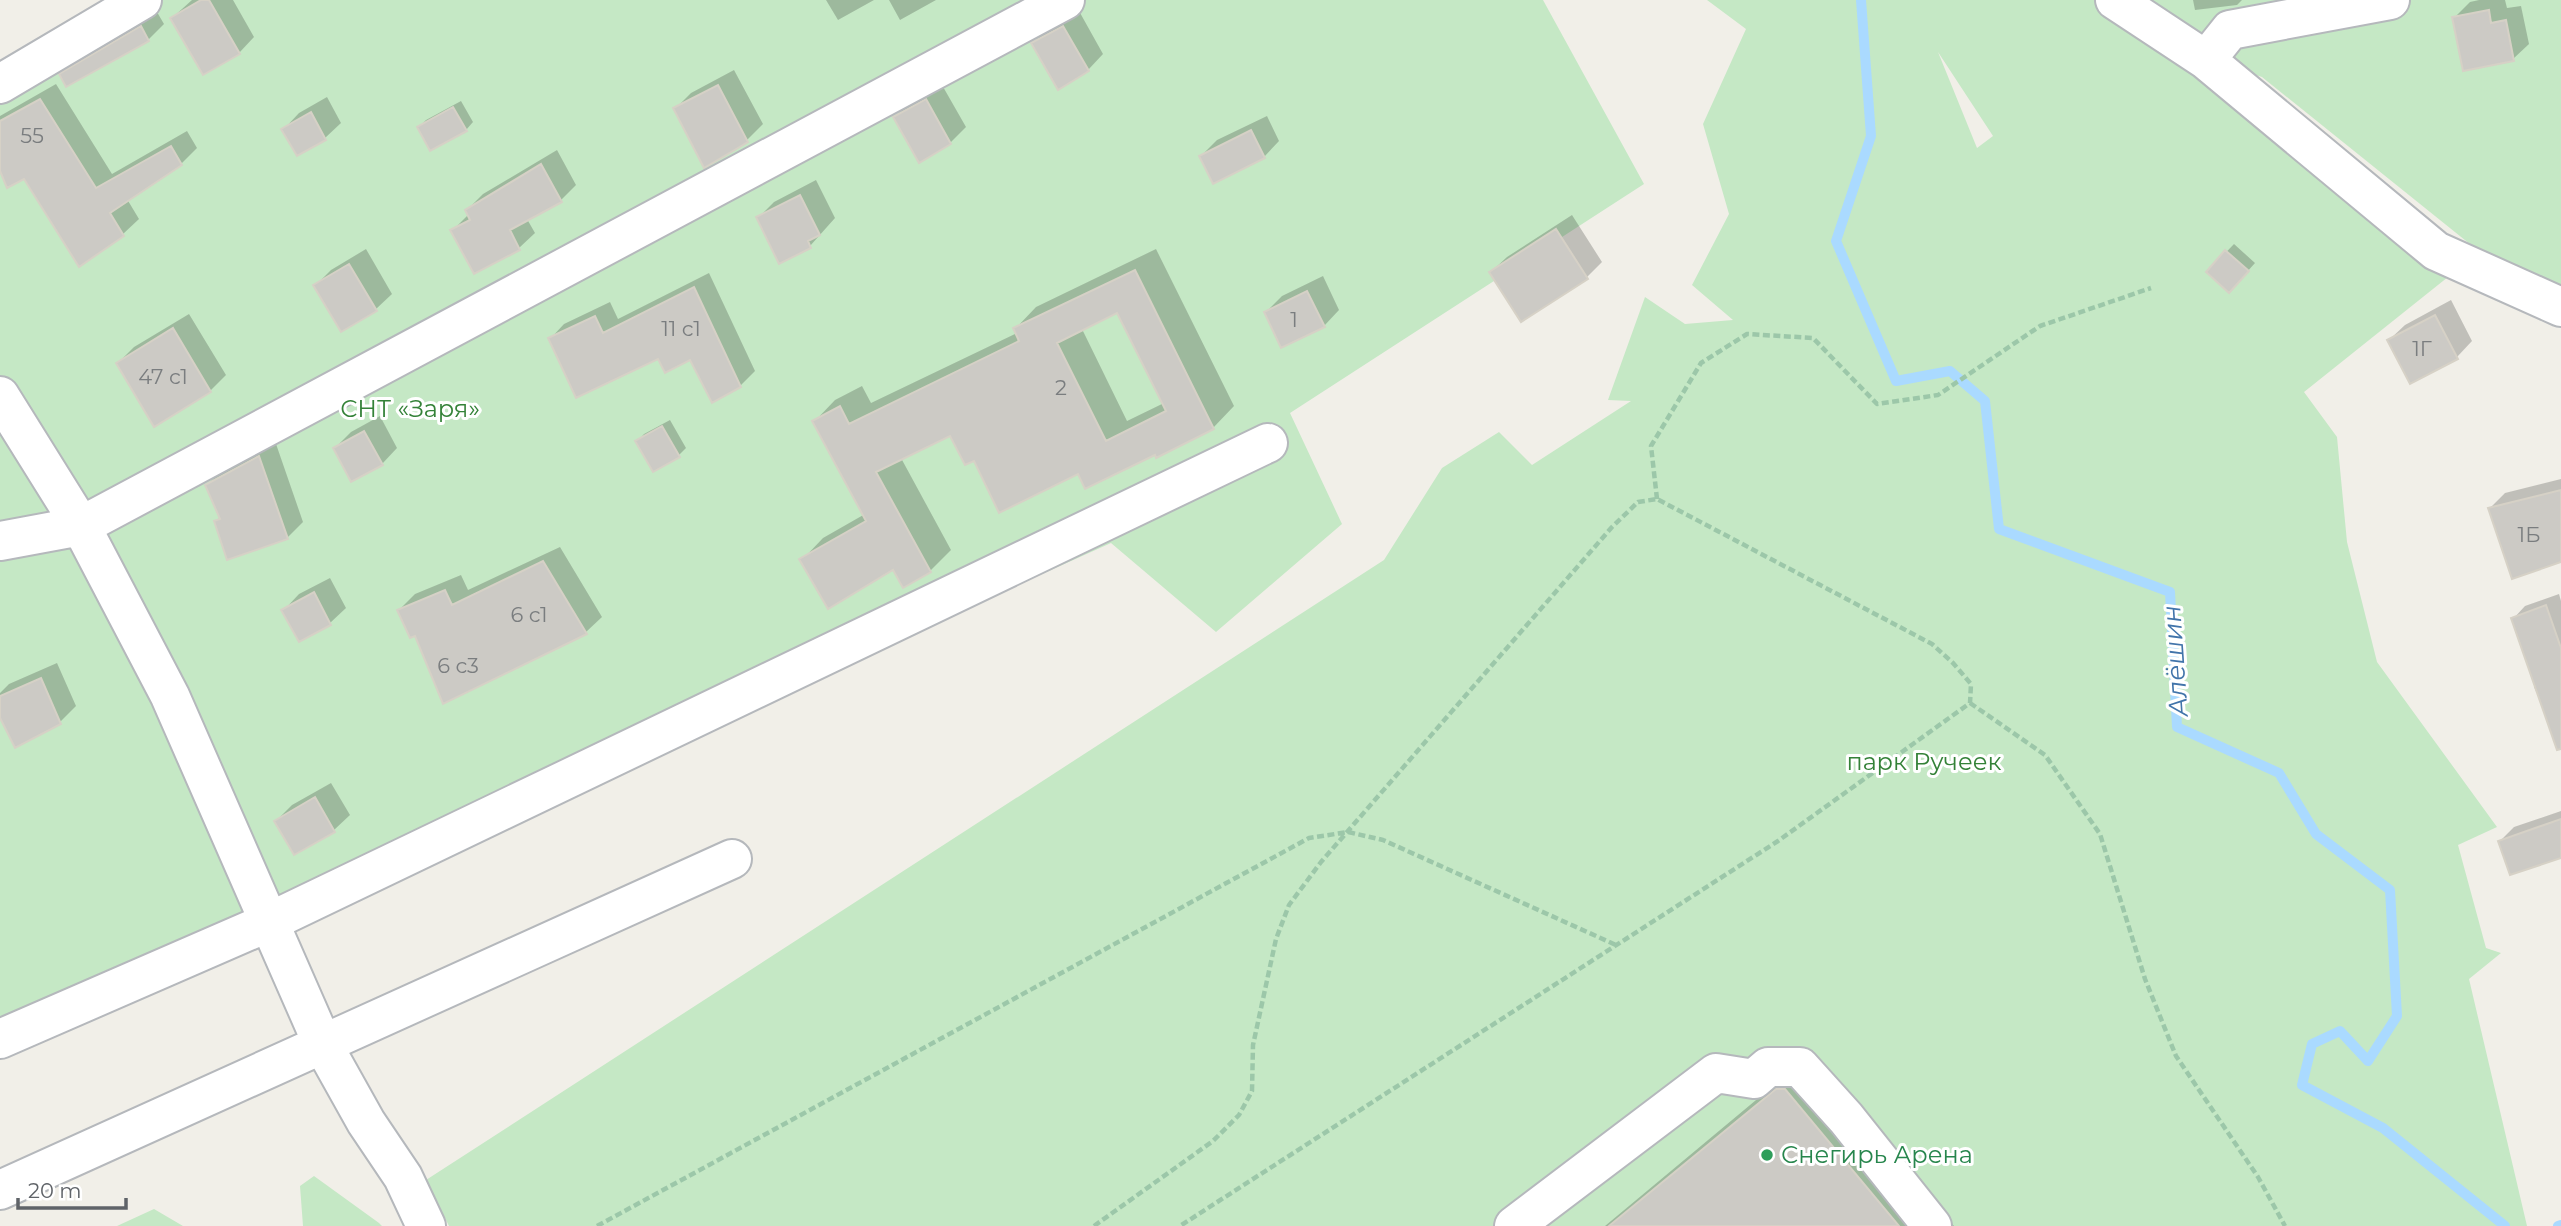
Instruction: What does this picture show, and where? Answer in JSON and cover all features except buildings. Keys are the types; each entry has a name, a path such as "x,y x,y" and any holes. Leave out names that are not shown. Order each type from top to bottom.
{"street":[{"path":"0,84 142,0"},
{"path":"0,541 82,526 1065,0"},
{"path":"2115,0 2206,60 2436,251 2561,307"},
{"path":"2206,60 2230,30 2390,0"},
{"path":"0,396 82,526 170,696 323,1045 366,1122 403,1177 426,1226"},
{"path":"0,1039 269,922 1268,443"},
{"path":"0,1190 732,859"},
{"path":"1514,1226 1716,1073 1754,1079 1768,1067 1800,1068 1846,1118 1931,1226"}],"path":[{"path":"1657,499 1651,446 1702,363 1746,334 1813,338 1877,404 1938,395 2040,326 2151,288"},
{"path":"1094,1226 1213,1141 1239,1115 1252,1091 1252,1045 1276,939 1289,905 1321,862 1612,527 1638,502 1657,499 1932,645 1953,663 1971,684 1969,703 1779,841 1180,1226"},
{"path":"1969,703 2045,755 2100,834 2145,979 2176,1056 2258,1177 2285,1226"},
{"path":"597,1226 1309,838 1348,832 1383,840 1616,945"}],"green space":[{"name":"СНТ «Заря»","path":"133,0 1543,0 1644,184 1290,413 1342,524 1216,632 1111,543 269,922 0,1039 0,81"},
{"name":"парк Ручеек","path":"1707,0 2561,0 2561,289 2491,261 2262,77 2162,45 2448,277 2304,392 2337,437 2347,542 2377,662 2497,827 2458,845 2486,948 2501,953 2469,979 2527,1226 449,1226 426,1180 1384,560 1442,468 1499,432 1532,465 1631,401 1608,400 1645,297 1685,324 1733,320 1692,285 1729,214 1703,124 1746,29","holes":["1938,52 1993,136 1977,148"]},
{"path":"314,1176 382,1226 303,1226 300,1186"},
{"path":"154,1209 183,1226 117,1226"}],"waterway":[{"name":"Алёшин","path":"1861,0 1871,136 1836,241 1896,381 1950,371 1985,401 1999,529 2170,592 2177,727 2279,773 2316,834 2390,890 2397,1016 2368,1061 2340,1031 2312,1044 2302,1085 2383,1128 2505,1226"}],"place":[{"name":"Снегирь Арена","path":"1767,1155"}]}
